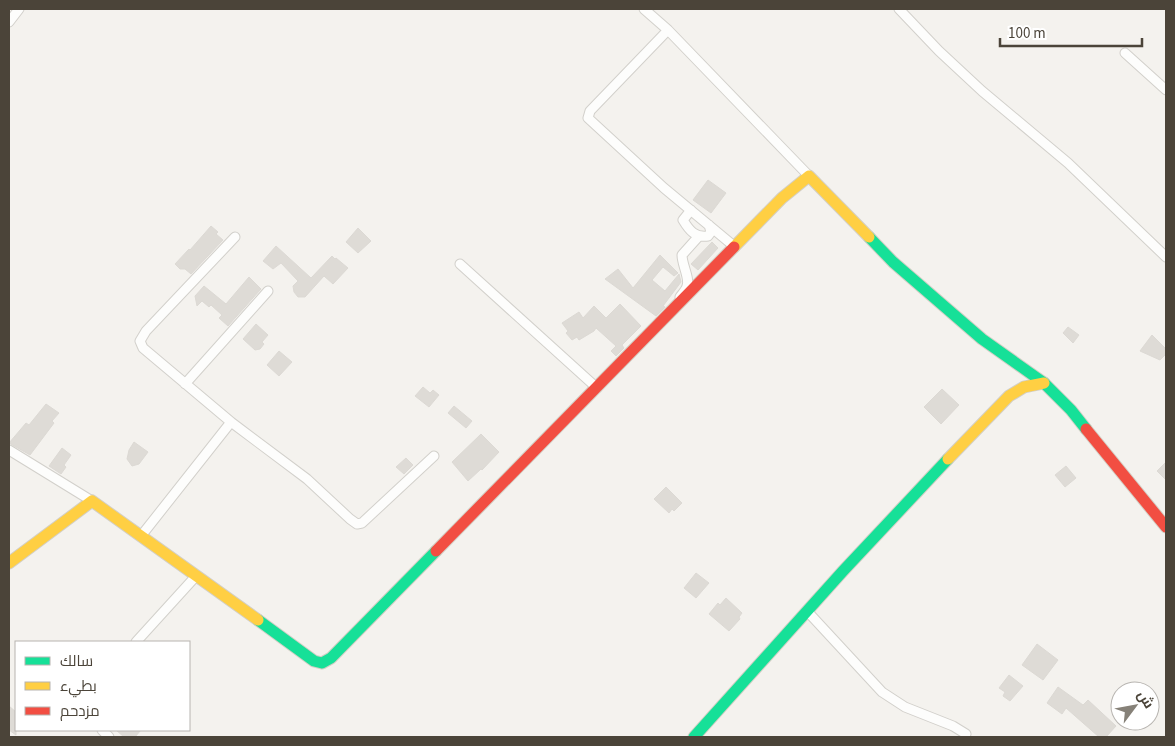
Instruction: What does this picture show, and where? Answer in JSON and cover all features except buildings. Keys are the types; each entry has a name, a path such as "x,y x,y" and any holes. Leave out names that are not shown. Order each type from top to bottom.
{"street":[{"path":"9,22 19,9"},
{"path":"644,9 668,30 893,262 982,339 1044,383 1071,410 1166,527"},
{"path":"899,9 939,51 982,91 1068,163 1166,258"},
{"path":"668,30 590,111 588,116 612,142 636,160 664,188 735,247"},
{"path":"1125,53 1166,90"},
{"path":"9,450 92,501 314,661 322,663 331,658 782,198 809,176"},
{"path":"691,210 683,220 687,227 699,236 708,236 711,232 709,225"},
{"path":"675,308 688,286 687,274 682,264 682,255 699,236"},
{"path":"235,237 146,331 140,341 143,348 231,422 307,479 357,524 362,523 434,456"},
{"path":"460,264 597,388"},
{"path":"185,384 268,291"},
{"path":"694,737 807,611 1003,401 1019,388 1029,384 1044,383"},
{"path":"141,536 231,422"},
{"path":"9,563 92,501"},
{"path":"137,641 196,576"},
{"path":"807,611 882,692 905,707 953,726 966,734"}],"traffic: fast":[{"path":"869,237 893,262 982,339 1044,383 1071,410 1086,429"},
{"path":"694,737 843,571 948,459"},
{"path":"258,620 314,661 322,663 331,658 436,551"}],"traffic: slow":[{"path":"734,247 782,198 809,176 869,237"},
{"path":"948,459 1009,396 1024,387 1044,383"},
{"path":"9,563 92,501 258,620"}],"traffic: jam":[{"path":"436,551 734,247"},
{"path":"1086,429 1166,527"}]}
